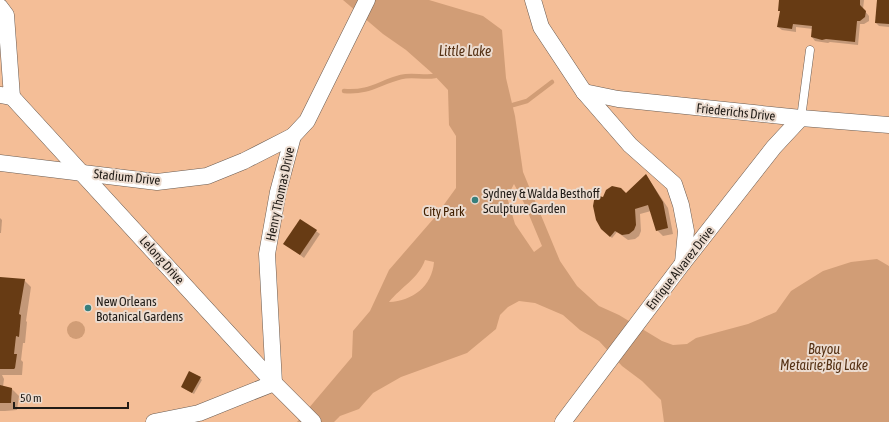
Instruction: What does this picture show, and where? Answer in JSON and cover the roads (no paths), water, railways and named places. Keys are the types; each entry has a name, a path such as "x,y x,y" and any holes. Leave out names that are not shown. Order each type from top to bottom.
{"street":[{"name":"Henry Thomas Drive","path":"274,383 267,254 278,192 293,136 307,121 367,0"},
{"path":"534,0 541,27 584,92 630,144 674,184 682,205 686,231 683,263"},
{"path":"0,7 6,15 9,44 6,96"},
{"name":"Friederichs Drive","path":"584,92 618,99 801,118 889,125"},
{"name":"Lelong Drive","path":"6,96 83,173 274,383 313,422"},
{"name":"Enrique Alvarez Drive","path":"563,422 683,263 774,147 801,118"},
{"name":"Stadium Drive","path":"0,163 157,182 207,176 244,162 293,136"},
{"path":"154,422 200,413 274,383"}],"lane":[{"path":"801,118 810,50"}],"water":[{"name":"Bayou Metairie;Big Lake","path":"343,0 429,0 483,16 502,30 506,78 515,116 523,172 560,261 577,286 599,306 619,315 662,341 673,345 687,344 696,338 748,324 776,312 791,291 823,271 851,262 877,259 889,266 889,422 664,422 661,400 642,381 622,366 599,341 580,330 563,315 535,303 519,301 508,307 500,315 496,329 467,353 401,377 373,393 359,409 340,416 334,422 297,422 352,357 353,331 370,311 389,270 435,217 456,188 456,136 449,125 448,90 432,73 406,50 383,34","holes":["514,184 524,203 542,246 534,252 515,224 507,197","425,260 434,262 430,278 420,291 406,299 389,302 419,272"]},
{"path":"76,321 82,324 85,330 82,336 76,339 70,336 67,330 70,324"}],"waterway":[{"path":"344,91 367,89 405,76 435,76"},
{"path":"513,105 527,101 552,82"}],"place":[{"name":"Sydney & Walda Besthoff Sculpture Garden","path":"475,200"},
{"name":"New Orleans Botanical Gardens","path":"88,308"}],"water label":[{"name":"Little Lake","path":"465,51"}],"park label":[{"name":"City Park","path":"444,211"}]}
